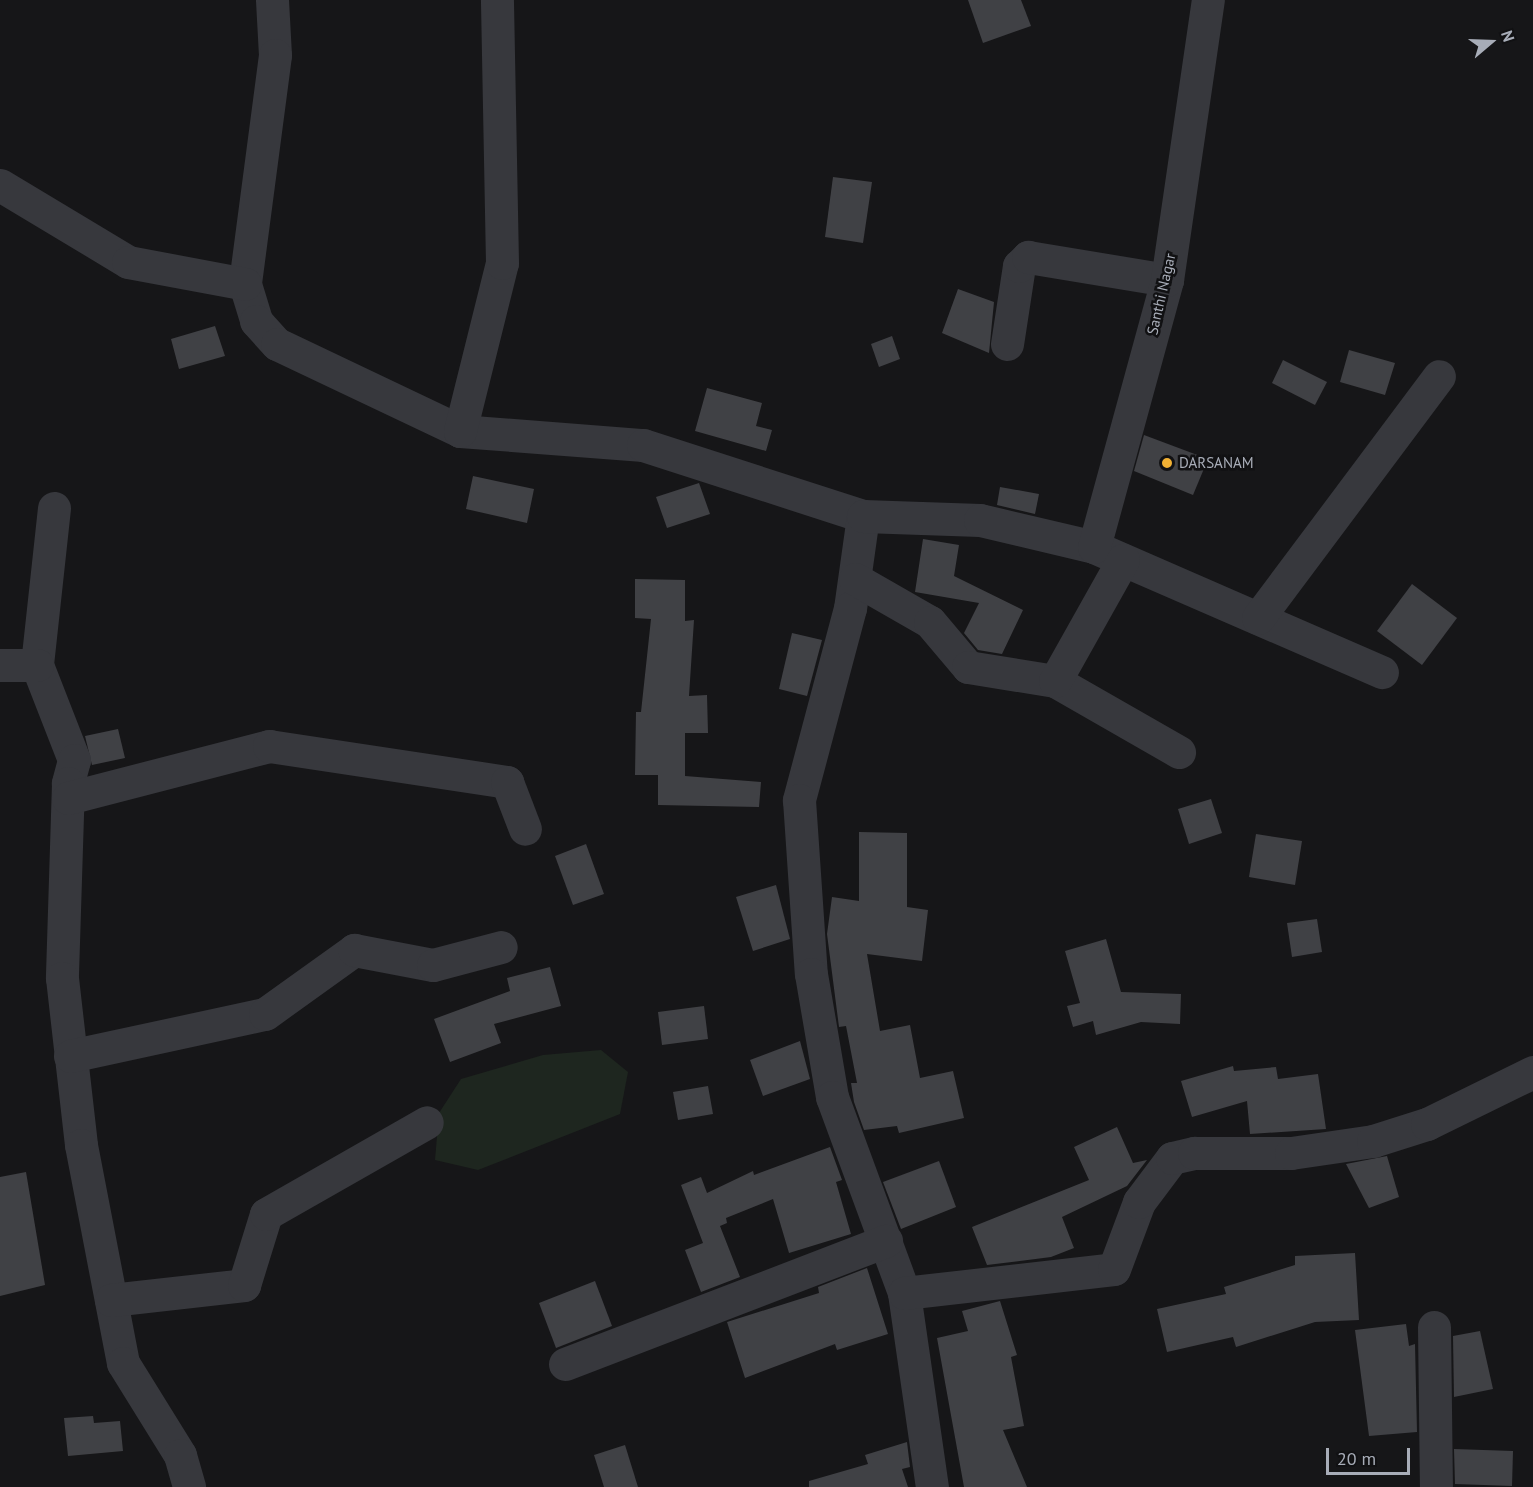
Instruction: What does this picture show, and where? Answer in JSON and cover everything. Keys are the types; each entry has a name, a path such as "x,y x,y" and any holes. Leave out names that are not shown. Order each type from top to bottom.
{"street":[{"path":"272,0 275,55 245,284 256,321 277,344 460,431 642,445 863,516 980,520 1094,547 1382,672"},
{"path":"460,431 502,263 497,0"},
{"name":"Santhi Nagar","path":"1094,547 1167,280 1208,0"},
{"path":"0,185 128,262 245,284"},
{"path":"1007,344 1019,266 1028,257 1167,280"},
{"path":"1258,618 1438,376"},
{"path":"54,508 38,665 74,760 68,798 62,978 70,1056 123,1363 180,1455 189,1487"},
{"path":"863,516 855,579 799,800 811,975 832,1097 904,1293 932,1487"},
{"path":"1055,681 1123,560"},
{"path":"855,579 930,622 968,667 1055,681 1179,752"},
{"path":"0,665 38,665"},
{"path":"68,798 269,746 507,783 525,829"},
{"path":"70,1056 265,1014 354,950 433,965 501,947"},
{"path":"904,1293 1114,1269 1139,1202 1172,1158 1194,1152 1291,1154 1373,1141 1427,1124 1533,1072"},
{"path":"111,1300 244,1285 266,1214 427,1122"},
{"path":"565,1364 650,1329 886,1241"},
{"path":"1434,1327 1440,1455 1436,1487"}],"shaded area":[{"path":"601,1050 628,1072 620,1114 478,1170 435,1160 439,1113 461,1079 543,1055"}],"building":[{"path":"968,0 1021,0 1031,26 983,43"},
{"path":"833,177 872,182 863,243 825,237"},
{"path":"958,289 994,302 989,353 942,333"},
{"path":"215,326 225,356 179,369 171,339"},
{"path":"892,336 900,359 879,367 871,344"},
{"path":"1349,350 1395,363 1385,395 1340,382"},
{"path":"1283,360 1327,382 1315,405 1272,383"},
{"path":"707,388 762,403 756,426 772,430 766,451 695,431"},
{"name":"DARSANAM","path":"1144,435 1208,459 1193,495 1134,471"},
{"path":"473,476 534,489 527,523 466,509"},
{"path":"699,483 710,514 667,528 656,497"},
{"path":"1000,487 1039,494 1035,514 997,505"},
{"path":"923,539 959,545 954,576 1023,610 1002,654 978,650 964,633 979,603 915,592"},
{"path":"635,579 685,580 685,621 694,620 689,696 707,695 708,733 685,733 685,776 761,782 759,807 658,805 658,775 635,775 636,712 641,712 651,619 635,618"},
{"path":"1412,584 1457,618 1422,665 1377,631"},
{"path":"792,633 822,640 807,696 779,689"},
{"path":"118,729 125,758 92,765 85,736"},
{"path":"1211,799 1222,833 1189,844 1178,809"},
{"path":"859,832 907,833 907,907 928,910 922,961 867,954 880,1031 910,1025 920,1078 953,1071 964,1118 899,1133 897,1126 864,1130 854,1102 851,1083 857,1083 846,1026 839,1027 827,934 832,897 859,901"},
{"path":"1256,834 1302,841 1295,885 1249,877"},
{"path":"586,844 604,894 573,905 555,856"},
{"path":"776,885 790,939 753,951 736,897"},
{"path":"1317,919 1322,952 1292,957 1287,923"},
{"path":"1106,939 1121,992 1181,994 1180,1024 1141,1022 1096,1035 1093,1021 1073,1027 1067,1006 1080,1003 1065,951"},
{"path":"550,967 561,1006 494,1024 501,1043 450,1062 434,1019 510,991 507,978"},
{"path":"704,1006 708,1039 662,1045 658,1012"},
{"path":"800,1041 810,1079 763,1096 750,1060"},
{"path":"1233,1066 1234,1071 1276,1067 1278,1079 1318,1074 1326,1129 1250,1134 1247,1101 1192,1117 1181,1081"},
{"path":"708,1086 713,1114 678,1120 673,1092"},
{"path":"1117,1127 1133,1163 1147,1160 1127,1186 1062,1217 1074,1248 1051,1257 987,1265 972,1227 1089,1180 1074,1147"},
{"path":"830,1147 842,1180 836,1182 851,1234 789,1253 773,1199 726,1218 727,1223 720,1226 740,1277 701,1292 685,1250 703,1243 681,1185 701,1177 707,1193 753,1171 754,1175"},
{"path":"1387,1156 1399,1197 1369,1208 1346,1164"},
{"path":"939,1161 956,1207 901,1229 883,1182"},
{"path":"26,1172 45,1285 0,1296 0,1177"},
{"path":"1355,1253 1359,1320 1315,1322 1236,1347 1233,1337 1167,1352 1157,1309 1226,1294 1224,1287 1295,1265 1295,1256"},
{"path":"867,1268 888,1334 837,1350 835,1344 745,1378 727,1322 819,1293 818,1287"},
{"path":"595,1281 612,1326 556,1348 539,1303"},
{"path":"1000,1301 1017,1355 1011,1357 1024,1426 1003,1430 1027,1487 964,1487 937,1338 968,1331 962,1311"},
{"path":"1406,1324 1409,1346 1415,1344 1417,1432 1369,1436 1355,1330"},
{"path":"1480,1331 1493,1389 1454,1397 1453,1336"},
{"path":"93,1416 94,1423 120,1421 123,1451 68,1456 64,1418"},
{"path":"907,1442 910,1467 902,1469 908,1487 809,1487 809,1481 868,1464 865,1455"},
{"path":"625,1445 638,1487 604,1487 594,1455"},
{"path":"1454,1449 1513,1451 1512,1486 1455,1484"}],"place":[{"name":"DARSANAM","path":"1167,463"}]}
